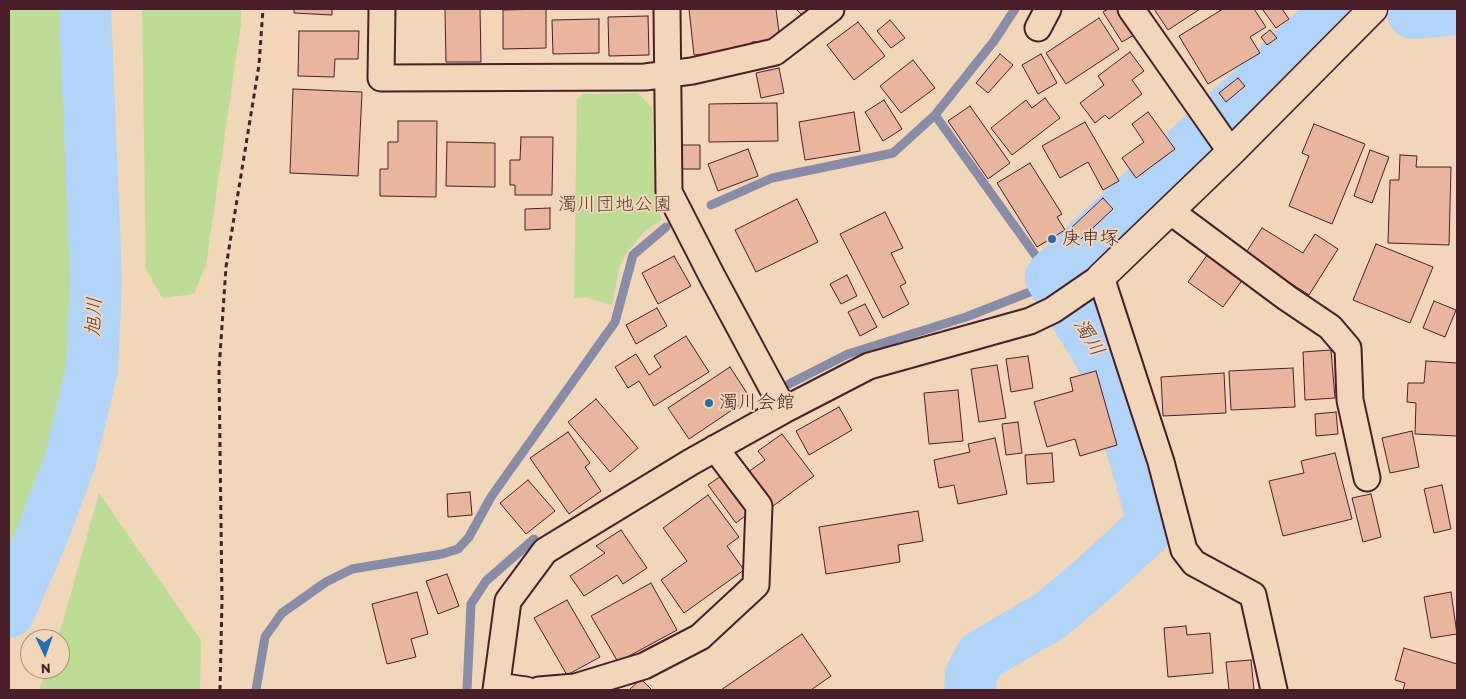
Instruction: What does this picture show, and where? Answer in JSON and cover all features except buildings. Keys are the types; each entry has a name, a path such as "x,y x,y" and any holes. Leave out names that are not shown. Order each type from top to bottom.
{"street":[{"path":"382,9 381,78 645,77 692,72 774,52 832,9"},
{"path":"667,9 669,192 784,410"},
{"path":"1130,9 1219,136"},
{"path":"526,690 497,688 508,601 546,552 715,448 869,366 1030,321 1053,310 1091,285 1170,211 1219,136 1373,9"},
{"path":"1170,211 1287,298 1330,327 1348,348 1350,400 1367,478"},
{"path":"1091,285 1160,462 1184,550 1194,563 1253,596 1274,690"},
{"path":"539,690 575,687 644,666 700,637 756,585 760,506 715,448"}],"path":[{"path":"220,690 222,600 219,370 226,267 259,65 263,9"}],"green space":[{"path":"9,9 64,9 71,101 80,302 76,383 9,570"},
{"path":"142,9 241,9 241,23 206,265 194,294 162,298 146,269"},
{"name":"濁川団地公園","path":"638,93 652,108 655,201 662,219 643,233 627,252 620,265 612,305 588,298 574,298 577,99 583,94"},
{"path":"99,493 201,640 200,690 39,690 43,679 70,679 70,629 61,629"}],"waterway":[{"name":"旭川","path":"9,612 43,533 70,461 92,369 96,280 85,9"},
{"path":"711,205 772,178 893,153 935,115 994,41 1015,9"},
{"name":"濁川","path":"1413,13 1457,9"},
{"name":"濁川","path":"970,690 971,675 981,656 1051,615 1150,527 1150,510 1111,376 1094,345 1051,277 1329,17"},
{"path":"789,384 848,354 966,317 1035,290 1051,277 935,115"},
{"path":"256,690 265,637 282,613 326,582 352,569 442,554 458,549 469,537 491,497 615,322 633,255 666,227"},
{"path":"467,690 471,604 486,581 534,539"}],"place":[{"name":"庚申塚","path":"1052,239"},
{"name":"濁川会館","path":"709,403"}]}
